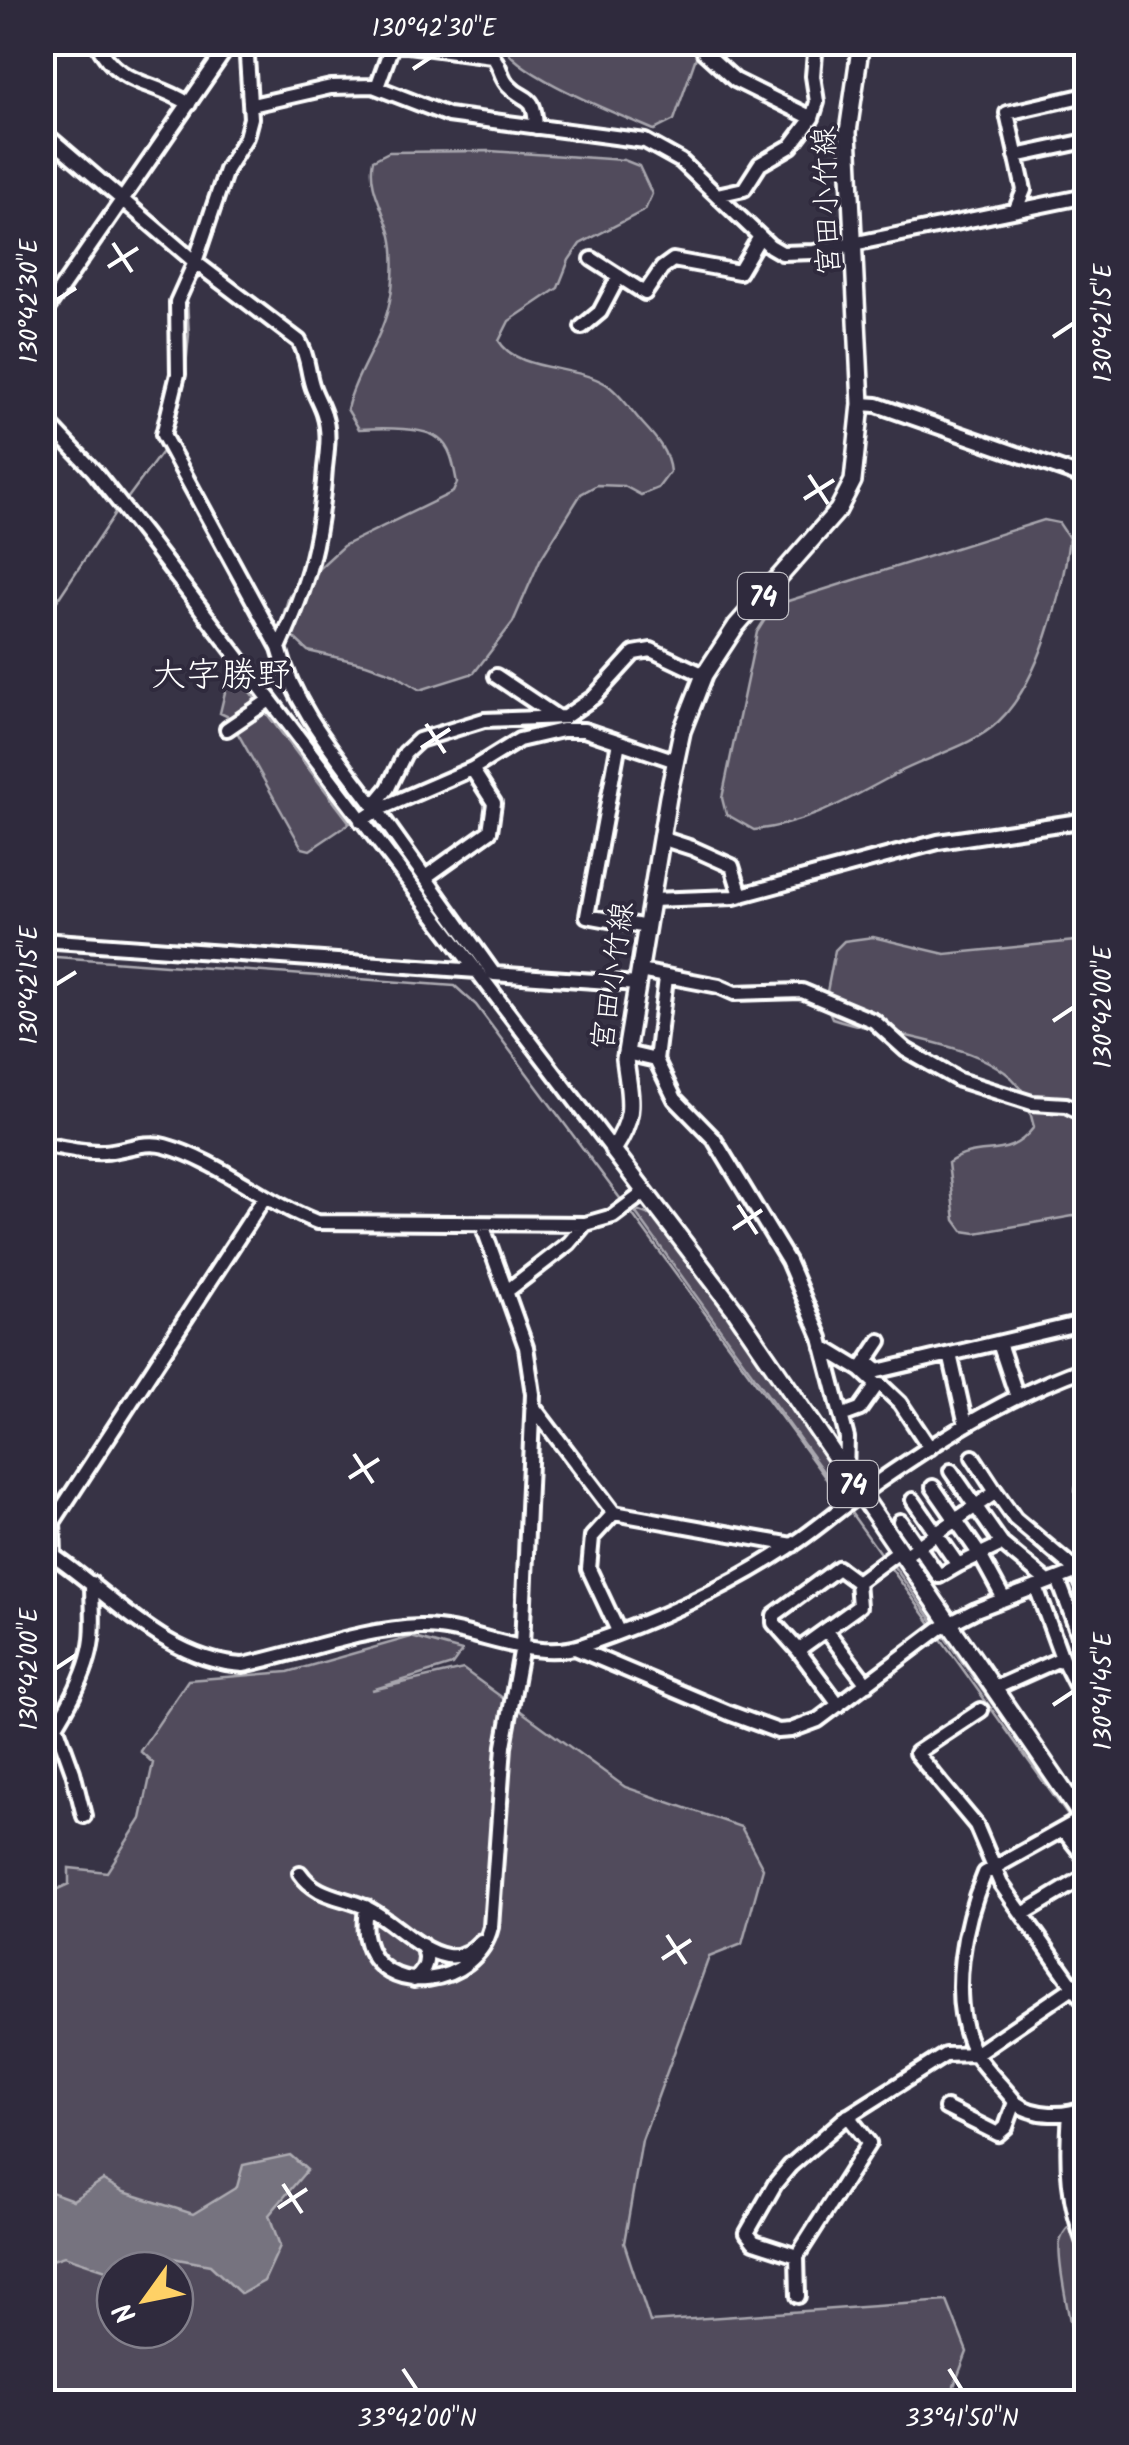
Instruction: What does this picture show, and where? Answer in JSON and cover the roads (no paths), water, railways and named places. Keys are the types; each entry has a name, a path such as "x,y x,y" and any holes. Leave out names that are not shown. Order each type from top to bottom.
{"main road":[{"name":"宮田小竹線","path":"614,1150 628,1128 631,1112 626,1053 682,731 704,674 736,626 848,495 857,460 861,404 848,132 861,42"},
{"name":"74","path":"614,1150 735,1310 860,1494 940,1629 995,1688 1075,1824"}],"street":[{"path":"96,42 120,74 174,94 188,104"},
{"path":"42,316 231,42"},
{"path":"246,42 245,64 252,104 246,137 226,170 177,302 178,374 167,441 279,648 285,672 301,703 494,974 666,978 719,986 735,993 802,991 874,1021 906,1050 959,1080 1032,1103 1066,1105 1086,1114"},
{"path":"706,42 704,52 735,80 812,118"},
{"path":"717,195 744,190 760,164 791,146 812,118 817,102 813,76 816,42"},
{"path":"378,87 393,44 459,47 497,60 505,83 527,96 532,104 536,126"},
{"path":"252,104 354,84 378,87 448,115 645,141 680,160 759,238 782,252 796,254 1086,196"},
{"path":"1016,209 1024,190 1007,113 1086,96"},
{"path":"42,131 195,262 299,341 306,352 312,387 325,414 325,503 303,596 279,648"},
{"path":"1016,156 1086,141"},
{"path":"592,259 646,293 672,260 739,272 759,238"},
{"path":"582,327 600,312 619,276"},
{"path":"861,404 877,405 1086,478"},
{"path":"42,416 121,505 614,1150"},
{"path":"361,820 376,807 405,753 418,740 484,720 559,718 585,705 626,658 643,650 662,654 704,674"},
{"path":"496,676 570,729"},
{"path":"230,727 268,701"},
{"path":"376,807 472,769 519,740 570,729 676,761"},
{"path":"619,742 587,916 647,927"},
{"path":"427,876 490,830 494,803 472,769"},
{"path":"651,900 741,896 938,842 1086,820"},
{"path":"661,838 732,866 741,896"},
{"path":"42,940 476,971"},
{"path":"666,978 656,1060 675,1099 714,1139 788,1261 823,1346 847,1438 846,1474"},
{"path":"626,1053 656,1060"},
{"path":"42,1144 105,1152 131,1145 160,1144 188,1154 264,1198 316,1222 585,1224 613,1216 645,1192"},
{"path":"264,1198 48,1523 48,1552 179,1648 222,1664 243,1665 365,1634 424,1627 458,1630 550,1650 575,1648 713,1590 793,1545 860,1494 966,1425 1017,1397 1086,1368"},
{"path":"366,1907 364,1936 374,1955 404,1979 462,1968 482,1952 491,1927 504,1746 522,1646 532,1405 531,1364 482,1224"},
{"path":"506,1291 569,1243 585,1224"},
{"path":"823,1346 878,1371 1086,1322"},
{"path":"864,1366 880,1342"},
{"path":"998,1343 1017,1397"},
{"path":"950,1354 966,1425"},
{"path":"864,1366 877,1385 900,1403 930,1448"},
{"path":"840,1416 860,1409 877,1385"},
{"path":"532,1405 614,1512 793,1545"},
{"path":"973,1458 1013,1516 1082,1570 1086,1593"},
{"path":"952,1472 998,1539 1048,1583 1083,1636 1086,1654"},
{"path":"1086,1482 1086,1508"},
{"path":"933,1487 980,1555 1004,1599"},
{"path":"857,1582 996,1492"},
{"path":"912,1500 958,1565"},
{"path":"614,1512 592,1537 590,1569 618,1631"},
{"path":"898,1555 939,1576 980,1555 998,1539 1013,1516"},
{"path":"898,1555 900,1521"},
{"path":"798,1650 860,1606 857,1582 838,1568 774,1615 774,1623 838,1705"},
{"path":"575,1648 729,1714 778,1730 806,1726 940,1629 1004,1599 1082,1570"},
{"path":"42,1748 86,1662 92,1641 92,1583"},
{"path":"1048,1583 1060,1652 1086,1705"},
{"path":"826,1630 867,1684"},
{"path":"995,1688 1083,1636"},
{"path":"980,1710 916,1753 976,1825 992,1866 1023,1914 1081,1982 1086,2004"},
{"path":"56,1726 74,1772 84,1816"},
{"path":"1086,1859 1075,1824 992,1866 976,1893 961,1953 964,2011 975,2054 1022,2109 1070,2114 1086,2107"},
{"path":"300,1873 311,1888 366,1907 422,1945 447,1956 457,1956 478,1945 491,1927"},
{"path":"1023,1914 1086,1876"},
{"path":"414,1980 425,1968 427,1958 422,1945"},
{"path":"797,2256 754,2242 747,2233 790,2166 848,2116 945,2055 975,2054 1081,1982"},
{"path":"946,2108 998,2134 1006,2128 1014,2102"},
{"path":"1070,2114 1066,2162 1069,2192 1086,2248"},
{"path":"798,2296 797,2256 869,2143 848,2116"}],"waterway":[{"path":"255,79 258,100"},
{"path":"231,173 252,142 259,108"},
{"path":"170,438 185,378 187,300 198,271"},
{"path":"124,503 164,449"},
{"path":"42,623 118,509"},
{"path":"42,956 455,986 476,1005 622,1201"},
{"path":"630,1211 841,1499"},
{"path":"849,1510 882,1556"},
{"path":"890,1567 932,1625"},
{"path":"939,1636 1071,1820"},
{"path":"1076,1827 1086,1842"}],"district":[{"name":"大字勝野","path":"221,674"}]}
